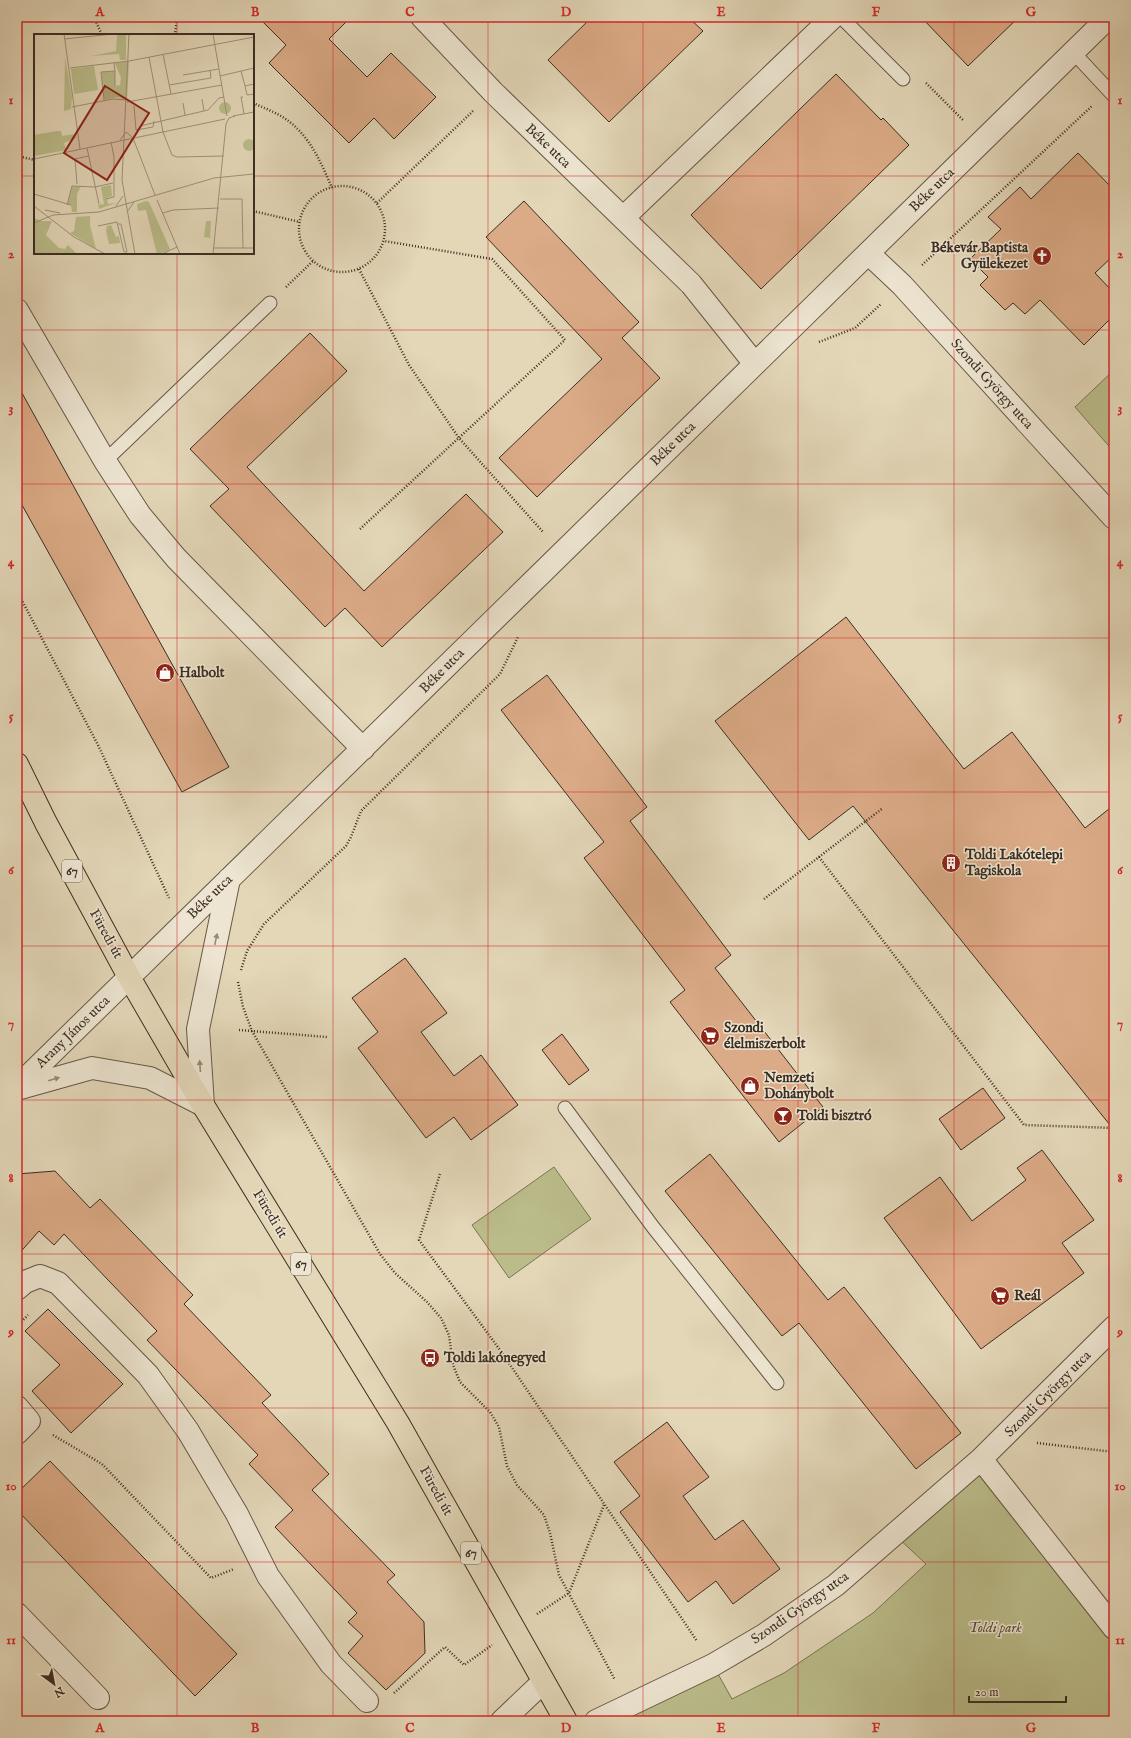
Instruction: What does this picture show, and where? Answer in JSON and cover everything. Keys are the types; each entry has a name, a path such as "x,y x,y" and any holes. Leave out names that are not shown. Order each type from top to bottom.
{"main road":[{"name":"Füredi út","path":"17,764 46,823 129,977 203,1105 398,1424 566,1721"}],"street":[{"name":"Béke utca","path":"422,17 493,92 691,284 755,364"},
{"path":"623,218 833,17"},
{"name":"Béke utca","path":"129,977 1109,17"},
{"name":"Szondi György utca","path":"868,253 902,285 1114,518"},
{"path":"17,310 105,461 140,515 176,558 363,749"},
{"path":"203,1105 198,1029 229,879"},
{"name":"Arany János utca","path":"17,1088 129,977"},
{"path":"17,1088 92,1068 150,1078 203,1105"},
{"path":"17,1289 25,1282 40,1276 58,1283 148,1376 188,1431 237,1514 268,1576 331,1664 367,1701"},
{"name":"Szondi György utca","path":"596,1721 628,1704 713,1665 764,1635 836,1585 981,1460 1114,1327"},
{"path":"981,1460 1114,1628"},
{"path":"17,1614 98,1698"},
{"path":"502,1721 544,1682"}],"lane":[{"path":"841,17 902,79"},
{"path":"1073,52 1112,93"},
{"path":"105,461 270,303"},
{"path":"565,1108 653,1226 777,1383"}],"path":[{"path":"94,17 102,34"},
{"path":"175,34 177,17"},
{"path":"928,83 983,141"},
{"path":"377,203 493,92"},
{"path":"855,328 1112,93"},
{"path":"254,102 282,116 300,130 316,151 332,188"},
{"path":"17,156 34,160"},
{"path":"344,186 356,188 368,194 377,203 383,215 386,228 384,241 379,252 370,262 359,269 347,272 335,272 323,268 314,261 305,250 300,236 300,222 304,210 311,200 320,192 332,188 344,186"},
{"path":"254,211 300,222"},
{"path":"360,529 565,340 492,259 384,241"},
{"path":"270,303 314,261"},
{"path":"359,269 409,365 459,438 562,553"},
{"path":"17,591 98,745 182,925"},
{"path":"240,973 247,951 264,924 346,846 361,811 500,674"},
{"path":"764,899 883,808"},
{"path":"819,857 1024,1125 1114,1128"},
{"path":"237,980 243,1007 252,1031 380,1254 395,1273 427,1302 441,1318 448,1335 453,1365 460,1382 490,1412 499,1427 507,1466 517,1485 544,1515 550,1533 559,1575 628,1704"},
{"path":"239,1030 327,1037"},
{"path":"440,1174 419,1240 500,1350 713,1665"},
{"path":"21,1420 102,1464 210,1578"},
{"path":"1002,1439 1114,1452"},
{"path":"393,1694 445,1647 464,1665 569,1593 604,1505"}],"green space":[{"path":"1114,370 1114,452 1075,407"},
{"path":"554,1167 591,1219 509,1278 472,1225"},
{"name":"Toldi park","path":"981,1459 1114,1628 1114,1721 596,1721 713,1665 732,1699 784,1673 873,1613 926,1564 895,1535"}],"building":[{"path":"258,17 351,17 329,39 367,77 391,53 436,97 394,139 374,118 349,143 269,63 286,45"},
{"path":"592,17 688,17 703,31 609,122 548,60"},
{"path":"921,17 1019,17 968,66"},
{"path":"836,74 881,120 883,118 909,145 761,289 691,215"},
{"path":"1078,153 1114,190 1114,255 1095,273 1114,293 1114,315 1084,345 1040,300 1025,314 1013,303 1005,310 980,285 988,277 970,259 1001,229 988,217 1020,187 1031,199"},
{"path":"524,201 639,322 622,338 660,378 537,497 499,458 602,359 486,237"},
{"path":"310,333 347,371 247,467 364,591 466,494 503,532 382,647 345,608 325,627 210,506 229,489 190,449"},
{"path":"17,384 229,767 182,792 17,496"},
{"name":"Toldi Lakótelepi Tagiskola","path":"846,617 964,769 1012,732 1085,828 1114,805 1114,1130 853,806 809,840 715,721"},
{"path":"547,675 647,807 630,821 731,955 715,968 823,1107 779,1142 670,1002 685,990 584,858 604,842 501,710"},
{"path":"405,958 447,1013 421,1032 454,1076 481,1055 518,1105 471,1140 454,1117 426,1138 358,1048 378,1032 352,998"},
{"path":"562,1034 589,1070 569,1085 542,1050"},
{"path":"983,1088 1005,1118 961,1150 939,1119"},
{"path":"1042,1150 1094,1220 1062,1243 1084,1273 981,1349 884,1218 940,1177 972,1221 1026,1180 1017,1168"},
{"path":"710,1154 828,1300 844,1287 961,1433 916,1469 799,1323 782,1336 665,1191"},
{"path":"55,1171 90,1208 100,1199 193,1295 184,1304 271,1395 262,1403 329,1474 312,1490 395,1575 387,1582 424,1622 425,1653 386,1690 348,1653 363,1636 348,1622 357,1613 275,1527 293,1510 249,1464 258,1455 147,1340 157,1331 64,1234 54,1245 39,1231 17,1256 17,1174"},
{"path":"48,1309 123,1384 71,1433 32,1391 60,1365 25,1331"},
{"path":"667,1422 709,1477 683,1496 715,1540 743,1520 780,1569 733,1604 716,1581 688,1602 620,1512 640,1496 614,1462"},
{"path":"50,1461 237,1654 195,1696 17,1510 17,1493"}],"place":[{"name":"Békevár Baptista Gyülekezet","path":"1042,256"},
{"name":"Halbolt","path":"165,673"},
{"name":"Toldi Lakótelepi Tagiskola","path":"951,863"},
{"name":"Szondi élelmiszerbolt","path":"710,1036"},
{"name":"Nemzeti Dohánybolt","path":"750,1086"},
{"name":"Toldi bisztró","path":"783,1116"},
{"name":"Reál","path":"1000,1296"},
{"name":"Toldi lakónegyed","path":"430,1358"}]}
